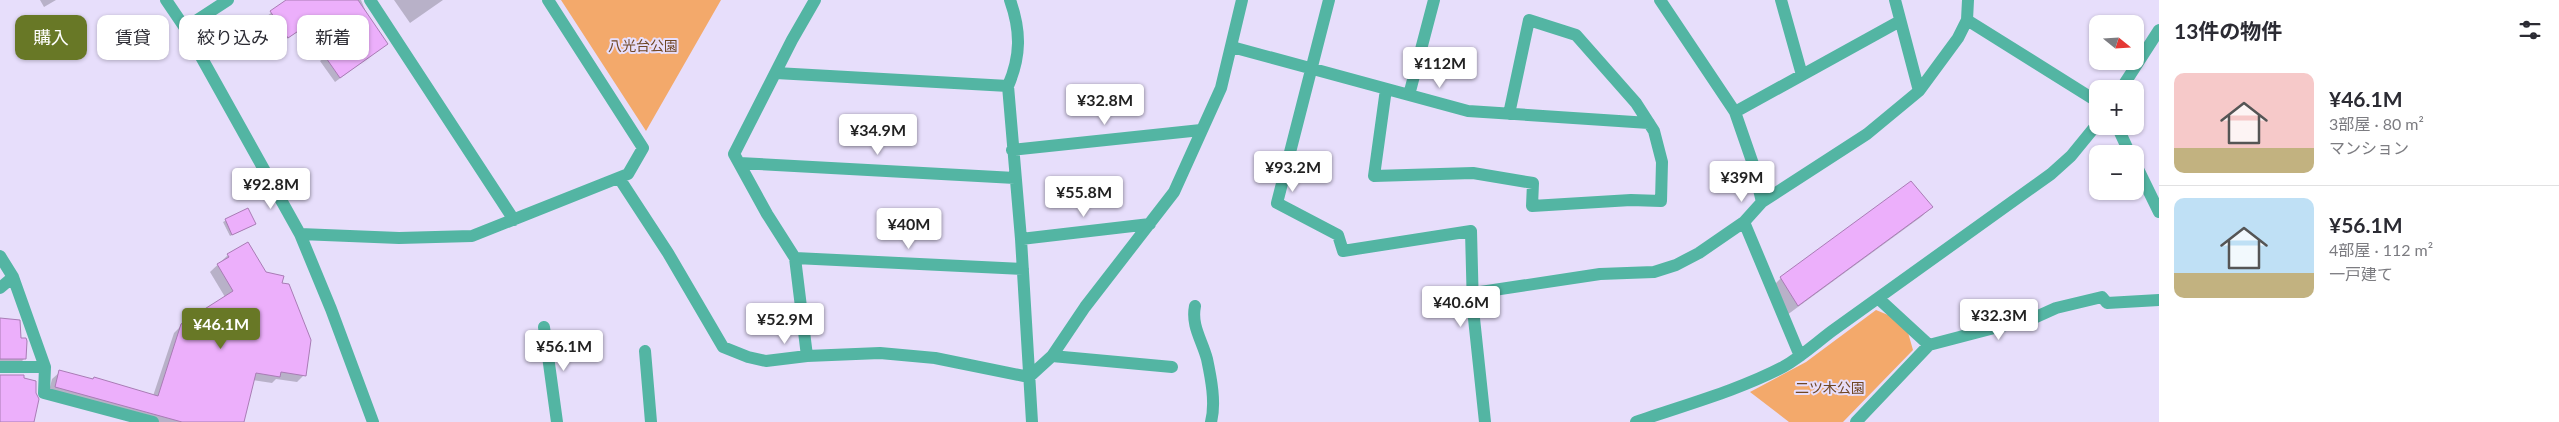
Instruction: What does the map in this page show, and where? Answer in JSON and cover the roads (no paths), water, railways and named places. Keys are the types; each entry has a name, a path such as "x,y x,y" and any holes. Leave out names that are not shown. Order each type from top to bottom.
{"street":[{"path":"166,0 179,19"},
{"path":"205,15 228,0"},
{"path":"370,0 514,220"},
{"path":"300,234 399,238 472,236 628,174 643,148 548,0"},
{"path":"807,356 795,258 767,214 734,154 815,0"},
{"path":"1010,0 1017,21 1017,64 1008,86 1021,239 1032,422"},
{"path":"1029,377 1052,356 1085,307 1174,192 1221,88 1242,0"},
{"path":"1329,0 1276,203 1338,235 1343,251 1471,231 1473,310 1485,422"},
{"path":"1409,95 1434,0"},
{"path":"1660,0 1735,112 1754,164 1762,202"},
{"path":"1781,0 1802,75"},
{"path":"1894,0 1919,91"},
{"path":"1474,294 1600,274 1654,272 1676,265 1699,252 1744,222 1762,202 1867,134 1919,91 1958,38 1967,20 1968,0"},
{"path":"1386,89 1374,176 1473,173 1534,183 1532,206 1631,200 1661,201 1662,162 1654,131 1636,103 1576,35 1529,20 1509,114"},
{"path":"1967,20 2089,96"},
{"path":"1735,112 1793,82 1802,75 1900,21"},
{"path":"2127,80 2159,30"},
{"path":"1232,47 1468,111 1649,122"},
{"path":"203,60 300,234 331,309 373,422"},
{"path":"776,73 1008,86"},
{"path":"1012,150 1201,130"},
{"path":"1636,422 1741,384 1782,367 1800,356 2051,174 2071,156 2089,134"},
{"path":"739,163 1015,178"},
{"path":"619,178 668,253 723,347 748,358 766,361 807,356 880,353 935,358 1029,377"},
{"path":"2144,181 2159,212"},
{"path":"1744,222 1800,356"},
{"path":"1021,239 1150,224"},
{"path":"0,256 13,277 45,367 44,393 153,422"},
{"path":"795,258 1022,269"},
{"path":"0,288 13,277"},
{"path":"1856,422 1929,345 2102,297 2106,303 2159,300"},
{"path":"1879,299 1929,345"},
{"path":"1195,306 1192,319 1207,358 1212,392 1211,422"},
{"path":"544,326 557,422"},
{"path":"645,351 651,422"},
{"path":"1052,356 1172,367"},
{"path":"0,367 45,367"}],"park label":[{"name":"八光台公園","path":"643,45"},
{"name":"二ツ木公園","path":"1830,387"}]}
